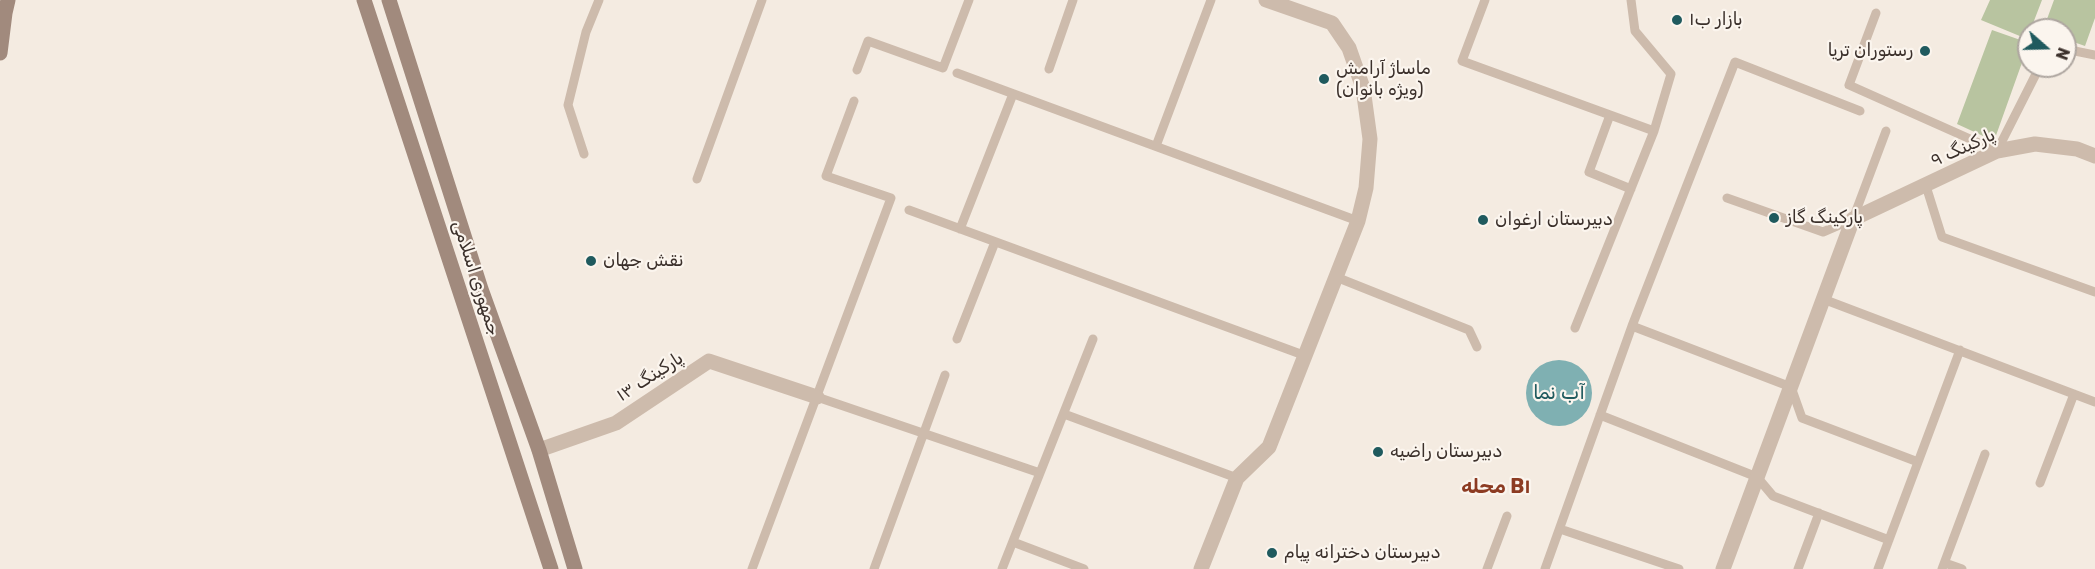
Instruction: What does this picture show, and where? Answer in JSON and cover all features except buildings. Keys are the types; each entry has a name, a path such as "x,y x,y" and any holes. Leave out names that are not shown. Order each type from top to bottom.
{"main road":[{"path":"0,53 4,14 8,0"},
{"name":"جمهوری اسلامی","path":"364,0 551,569"},
{"name":"جمهوری اسلامی","path":"389,0 482,289 539,450 575,569"}],"street":[{"path":"1201,569 1237,478 1269,447 1358,221 1366,188 1370,139 1363,88 1349,48 1332,23 1266,0"},
{"name":"پارکینگ ۹","path":"1853,219 1997,150 2035,144 2077,149 2095,156"},
{"path":"1723,569 1853,219"},
{"name":"پارکینگ ۱۳","path":"539,450 616,423 709,361 817,397"}],"lane":[{"path":"584,154 568,105 586,32 599,0"},
{"path":"697,179 762,0"},
{"path":"857,70 868,40 943,68 969,0"},
{"path":"1048,69 1073,0"},
{"path":"1156,146 1211,0"},
{"path":"1485,0 1462,61 1654,131"},
{"path":"1575,328 1654,131 1671,74 1635,31 1631,0"},
{"path":"1876,13 1849,85 1997,150 2034,78"},
{"path":"2077,52 2095,55"},
{"path":"1545,569 1632,326 1735,62 1860,111"},
{"path":"957,73 1358,221"},
{"path":"960,229 1013,94"},
{"path":"752,569 891,198 826,176 854,101"},
{"path":"1610,115 1589,172 1631,189"},
{"path":"1726,198 1823,232 1853,219 1886,131"},
{"path":"1926,186 1942,237 2095,292"},
{"path":"909,210 1306,356"},
{"path":"957,339 995,242"},
{"path":"1336,277 1469,330 1477,347"},
{"path":"1823,299 2095,402"},
{"path":"1632,326 1791,387 1803,418 1918,462"},
{"path":"1002,569 1093,339"},
{"path":"1878,569 1960,350"},
{"path":"874,569 945,375"},
{"path":"2040,483 2074,394"},
{"path":"817,397 1040,473"},
{"path":"1064,414 1237,478"},
{"path":"1600,415 1757,477 1773,496 1889,540"},
{"path":"1962,569 1943,566 1985,454"},
{"path":"1798,569 1819,513"},
{"path":"1487,569 1507,516"},
{"path":"1560,529 1679,569"},
{"path":"1013,542 1084,569"}],"green space":[{"path":"1990,0 2042,0 2035,18 2017,18 2017,35 1981,20"},
{"path":"2054,0 2095,0 2095,18 2085,46 2077,43 2077,18 2047,18"},
{"path":"1992,30 2017,39 2017,77 1994,141 1957,124"}],"water":[{"name":"آب نما","path":"1559,360 1572,363 1582,370 1589,380 1592,393 1589,406 1582,416 1572,423 1559,426 1546,423 1536,416 1529,406 1526,393 1529,380 1536,370 1546,363"}],"place":[{"name":"بازار ب۱","path":"1677,20"},
{"name":"رستوران تریا","path":"1925,51"},
{"name":"ماساژ آرامش (ویژه بانوان)","path":"1324,79"},
{"name":"پارکینگ گاز","path":"1774,218"},
{"name":"دبیرستان ارغوان","path":"1483,220"},
{"name":"نقش جهان","path":"591,261"},
{"name":"دبیرستان راضیه","path":"1378,452"},
{"name":"دبیرستان دخترانه پیام","path":"1272,553"}],"district":[{"name":"محله B۱","path":"1496,487"}]}
